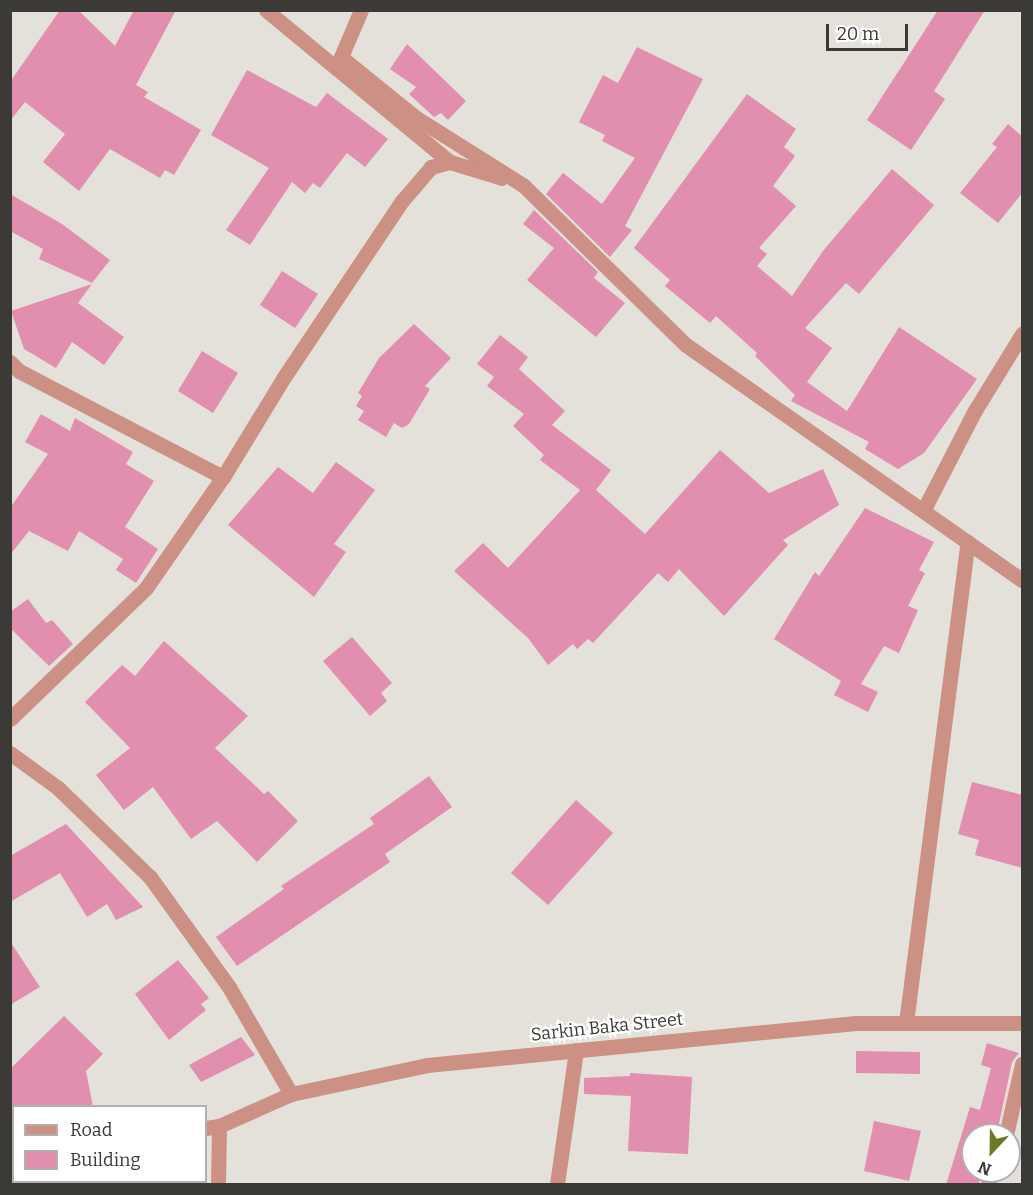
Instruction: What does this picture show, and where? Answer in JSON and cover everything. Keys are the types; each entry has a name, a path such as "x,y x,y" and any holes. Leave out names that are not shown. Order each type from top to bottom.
{"street":[{"path":"266,10 450,162 524,186"},
{"path":"361,10 341,57 415,117 524,186 686,345 1023,580"},
{"path":"10,719 146,588 223,477 284,377 402,201 431,167 450,162"},
{"path":"924,509 974,412 1023,334"},
{"path":"10,362 19,370 223,477"},
{"path":"906,1023 968,542"},
{"path":"10,753 58,788 150,877 229,987 291,1094"},
{"name":"Sarkin Baka Street","path":"212,1127 291,1094 428,1065 856,1023 1023,1023"},
{"path":"558,1185 576,1050"},
{"path":"1009,1123 1023,1064"},
{"path":"212,1127 218,1185"}],"building":[{"path":"60,10 78,10 115,46 134,10 176,10 136,85 148,92 144,97 201,130 174,175 165,170 160,178 110,149 79,191 43,162 65,134 25,102 10,121 10,82"},
{"path":"938,10 985,10 934,91 945,99 911,150 867,120"},
{"path":"407,44 466,101 448,120 441,113 434,117 409,94 416,87 390,69"},
{"path":"637,47 703,79 625,226 632,230 610,257 546,194 563,173 602,204 635,158 602,141 605,135 579,122 603,75 618,83"},
{"path":"247,70 316,107 327,93 388,139 365,167 347,153 320,188 313,183 305,193 292,182 250,245 226,230 269,168 211,135"},
{"path":"747,94 796,129 784,147 795,156 773,186 796,206 759,248 767,254 757,266 792,296 823,251 892,169 934,205 859,294 846,283 805,328 832,348 807,382 847,411 899,327 977,379 924,453 898,469 865,449 869,442 791,401 795,395 755,356 757,353 716,316 710,323 665,286 670,280 634,248"},
{"path":"1008,124 1023,137 1023,192 998,223 960,193 997,147 992,144"},
{"path":"10,194 62,224 110,260 92,283 39,259 43,249 10,231"},
{"path":"534,210 598,272 594,278 625,303 596,337 527,280 554,248 523,224"},
{"path":"282,271 318,294 295,328 260,305"},
{"path":"92,284 78,303 124,337 104,365 72,342 56,368 24,349 11,311"},
{"path":"414,324 451,358 425,386 430,389 409,424 402,428 394,423 386,437 358,420 364,411 356,406 362,396 358,393 379,358"},
{"path":"500,335 528,357 519,369 565,411 552,425 611,470 596,490 645,534 720,450 769,493 823,469 839,505 783,540 788,545 724,616 679,569 668,582 658,573 593,643 588,639 577,649 573,644 548,665 528,638 454,571 483,543 508,568 580,490 540,460 544,455 513,426 524,414 487,386 494,377 477,364"},
{"path":"202,351 238,373 213,413 178,391"},
{"path":"41,414 70,431 75,418 133,452 126,464 154,481 125,527 158,549 136,583 116,570 123,559 79,531 68,551 29,531 10,555 10,508 48,454 25,442"},
{"path":"336,462 375,490 334,544 346,552 314,597 228,525 278,467 313,493"},
{"path":"865,508 934,542 919,570 925,573 908,606 918,610 899,653 884,646 861,684 878,692 868,712 834,695 841,681 774,639 815,572 819,576"},
{"path":"28,599 46,623 52,620 73,644 49,666 10,628 10,612"},
{"path":"352,637 392,683 381,693 387,701 370,716 323,661"},
{"path":"164,641 248,716 215,748 264,794 268,791 298,821 257,862 217,821 191,839 153,787 124,810 96,775 130,748 85,702 122,665 135,676"},
{"path":"429,776 452,807 385,854 390,862 237,966 216,937 284,889 281,886 374,824 370,818"},
{"path":"972,782 1023,795 1023,868 975,855 979,840 958,834"},
{"path":"576,800 613,833 548,905 511,873"},
{"path":"66,824 143,907 116,920 107,904 87,917 60,873 10,902 10,856"},
{"path":"10,941 40,987 10,1005"},
{"path":"178,960 209,998 201,1004 206,1010 169,1040 135,994"},
{"path":"64,1016 103,1054 86,1071 93,1105 12,1105 10,1107 10,1069"},
{"path":"241,1037 255,1055 201,1082 189,1065"},
{"path":"987,1043 1019,1053 1012,1062 999,1123 965,1123 970,1107 980,1110 991,1068 981,1065"},
{"path":"856,1051 920,1052 920,1074 856,1073"},
{"path":"630,1073 692,1077 688,1154 628,1151 631,1096 584,1094 584,1078 630,1076"},
{"path":"874,1121 921,1131 909,1181 864,1171"},
{"path":"961,1136 961,1183 979,1183 978,1185 946,1185"}]}
